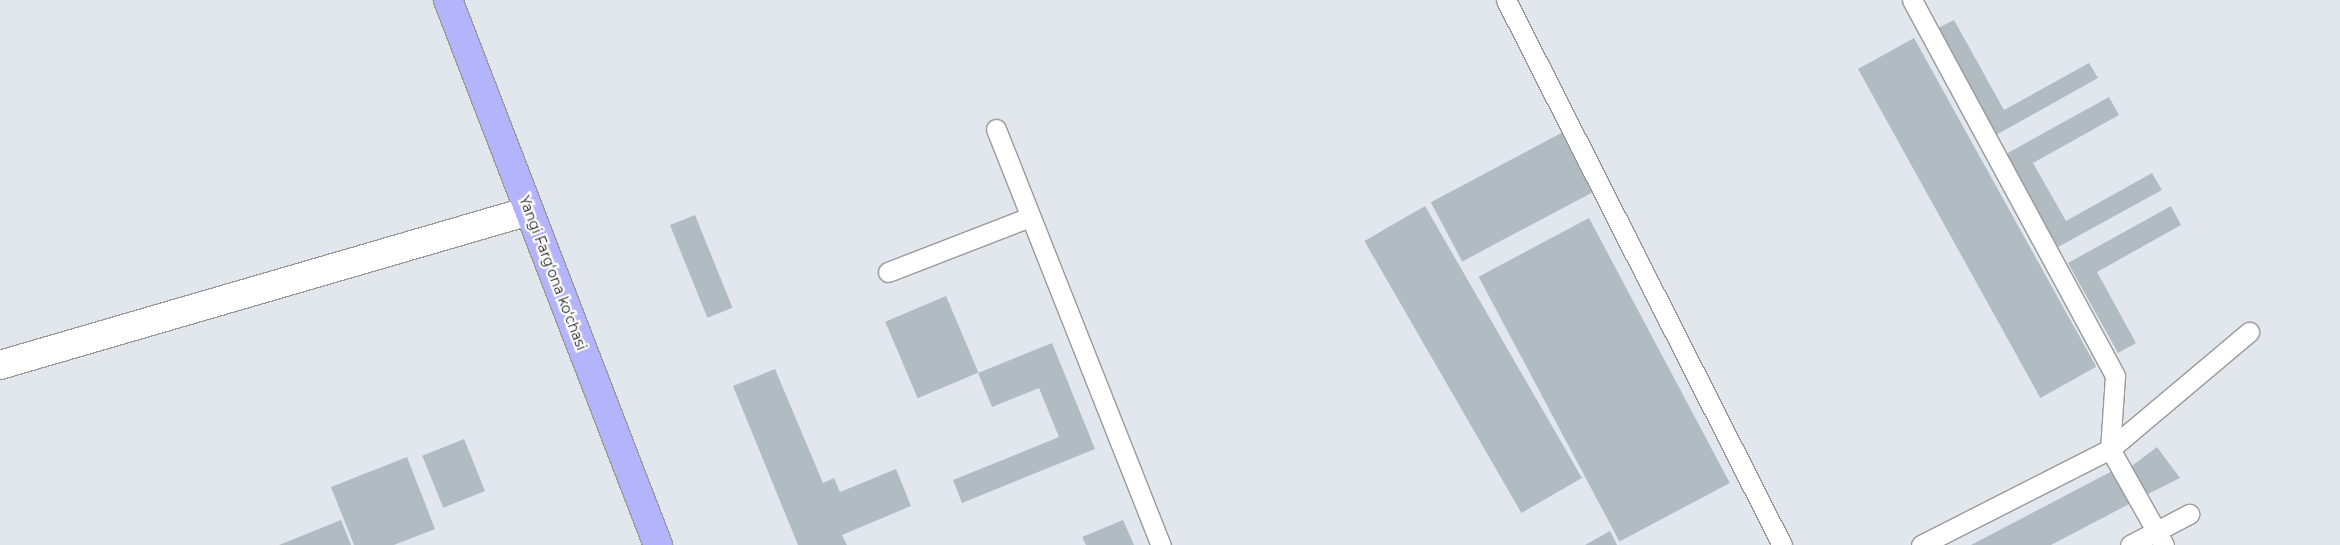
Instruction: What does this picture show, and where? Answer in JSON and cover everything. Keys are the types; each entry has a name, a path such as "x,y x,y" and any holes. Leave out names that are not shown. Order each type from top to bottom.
{"main road":[{"name":"Yangi Fargʻona koʻchasi","path":"448,0 658,545"}],"street":[{"path":"0,365 529,211"}],"lane":[{"path":"1506,0 1782,545"},
{"path":"1912,0 2115,376 2110,449 2160,538"},
{"path":"996,129 1161,545"},
{"path":"888,272 1030,217"},
{"path":"1921,545 2110,449 2249,332"},
{"path":"2130,545 2160,538 2189,514"}],"building":[{"path":"1954,20 2004,110 2089,63 2098,78 1996,135 1936,29"},
{"path":"1914,38 2096,367 2040,398 1858,69"},
{"path":"2109,97 2119,115 2033,163 2066,221 2152,173 2162,190 2058,247 2006,154"},
{"path":"1565,131 1596,190 1462,262 1431,202"},
{"path":"1425,206 1582,478 1521,513 1364,241"},
{"path":"2171,206 2181,225 2097,272 2136,343 2118,353 2068,263"},
{"path":"695,215 732,308 707,318 670,225"},
{"path":"1589,218 1730,483 1619,542 1479,277"},
{"path":"946,296 978,372 918,398 885,322"},
{"path":"1052,343 1095,449 962,503 953,480 1059,437 1039,388 992,407 978,373"},
{"path":"775,369 823,483 834,478 840,492 896,469 911,506 842,535 847,545 798,545 733,386"},
{"path":"464,439 485,491 443,508 422,456"},
{"path":"2157,447 2180,478 2148,494 2129,468"},
{"path":"407,457 435,529 394,545 354,545 331,487"},
{"path":"2116,469 2133,502 2051,545 1971,545"},
{"path":"341,520 351,545 279,545"},
{"path":"1123,520 1134,545 1086,545 1082,537"},
{"path":"1610,531 1617,545 1585,545"}]}
